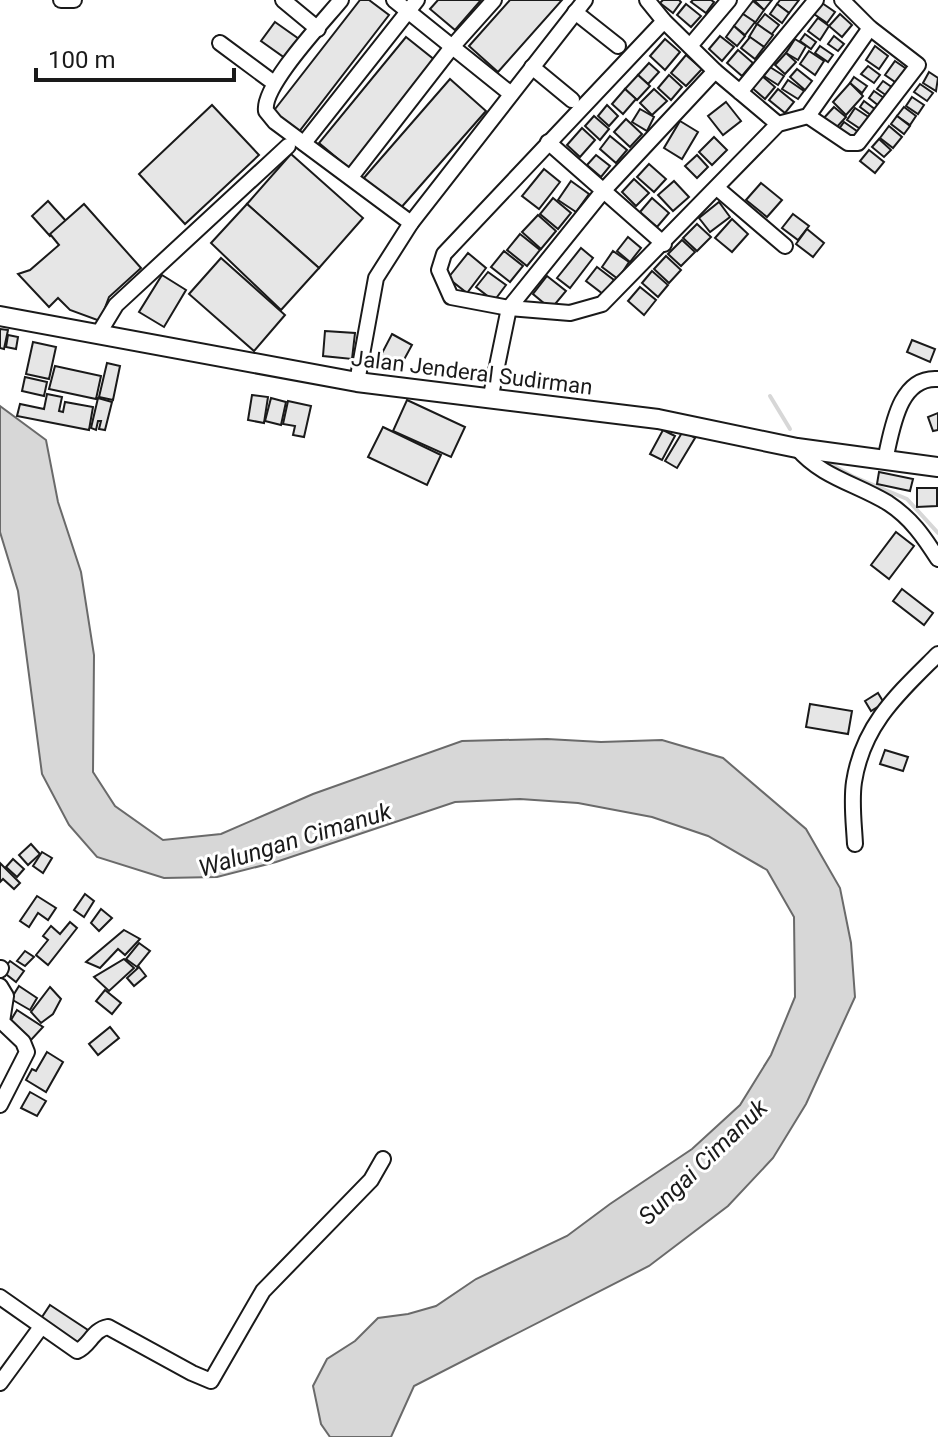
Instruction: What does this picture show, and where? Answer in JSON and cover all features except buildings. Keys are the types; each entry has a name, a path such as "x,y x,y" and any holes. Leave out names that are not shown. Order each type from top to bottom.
{"main road":[{"name":"Jalan Jenderal Sudirman","path":"0,316 357,382 658,419 797,448 938,467"}],"street":[{"path":"61,0 74,0"},
{"path":"283,0 318,29"},
{"path":"341,0 274,83 265,100 266,111 275,122 411,223"},
{"path":"394,0 412,5 452,47 511,94"},
{"path":"351,177 452,47 494,0"},
{"path":"357,382 376,278 411,223 585,0"},
{"path":"690,46 729,0"},
{"path":"740,92 816,0"},
{"path":"808,116 848,143 858,143 918,65 870,28 842,0"},
{"path":"652,2 664,21 715,71 778,124"},
{"path":"304,143 412,5"},
{"path":"575,12 618,46"},
{"path":"664,21 448,250 440,264 443,285 451,297 509,308 570,313 598,306 611,298 778,124 808,116 870,28"},
{"path":"220,43 274,83"},
{"path":"532,67 572,100"},
{"path":"490,400 509,308 604,190 715,71"},
{"path":"548,142 664,244"},
{"path":"99,333 116,305 288,146"},
{"path":"717,188 785,246"},
{"path":"885,460 897,410 914,386 926,379 938,379"},
{"path":"797,448 817,467 898,510 916,525 938,559"},
{"path":"855,844 854,782 874,723 893,698 938,654"},
{"path":"0,986 6,996 2,1022 23,1042 27,1052 0,1105"},
{"path":"0,1297 79,1351 94,1333 108,1327 211,1381 263,1291 371,1180 383,1159"},
{"path":"0,1383 41,1327"}],"water":[{"path":"0,406 46,440 58,502 81,572 94,655 93,772 115,806 163,840 221,834 313,794 462,741 662,740 723,758 806,829 840,888 851,943 855,997 806,1104 773,1158 728,1206 649,1266 414,1386 391,1437 330,1437 321,1424 313,1386 327,1359 355,1341 378,1318 436,1306 476,1279 567,1236 692,1149 740,1105 771,1055 795,997 794,917 767,870 708,836 652,817 578,803 520,799 455,802 276,862 217,877 164,878 97,857 69,825 42,774 18,591 0,532"}],"waterway":[{"path":"770,396 790,429"},
{"path":"824,460 852,476 907,499 938,533"}],"water label":[{"name":"Walungan Cimanuk","path":"295,840"},
{"name":"Sungai Cimanuk","path":"703,1162"}]}
